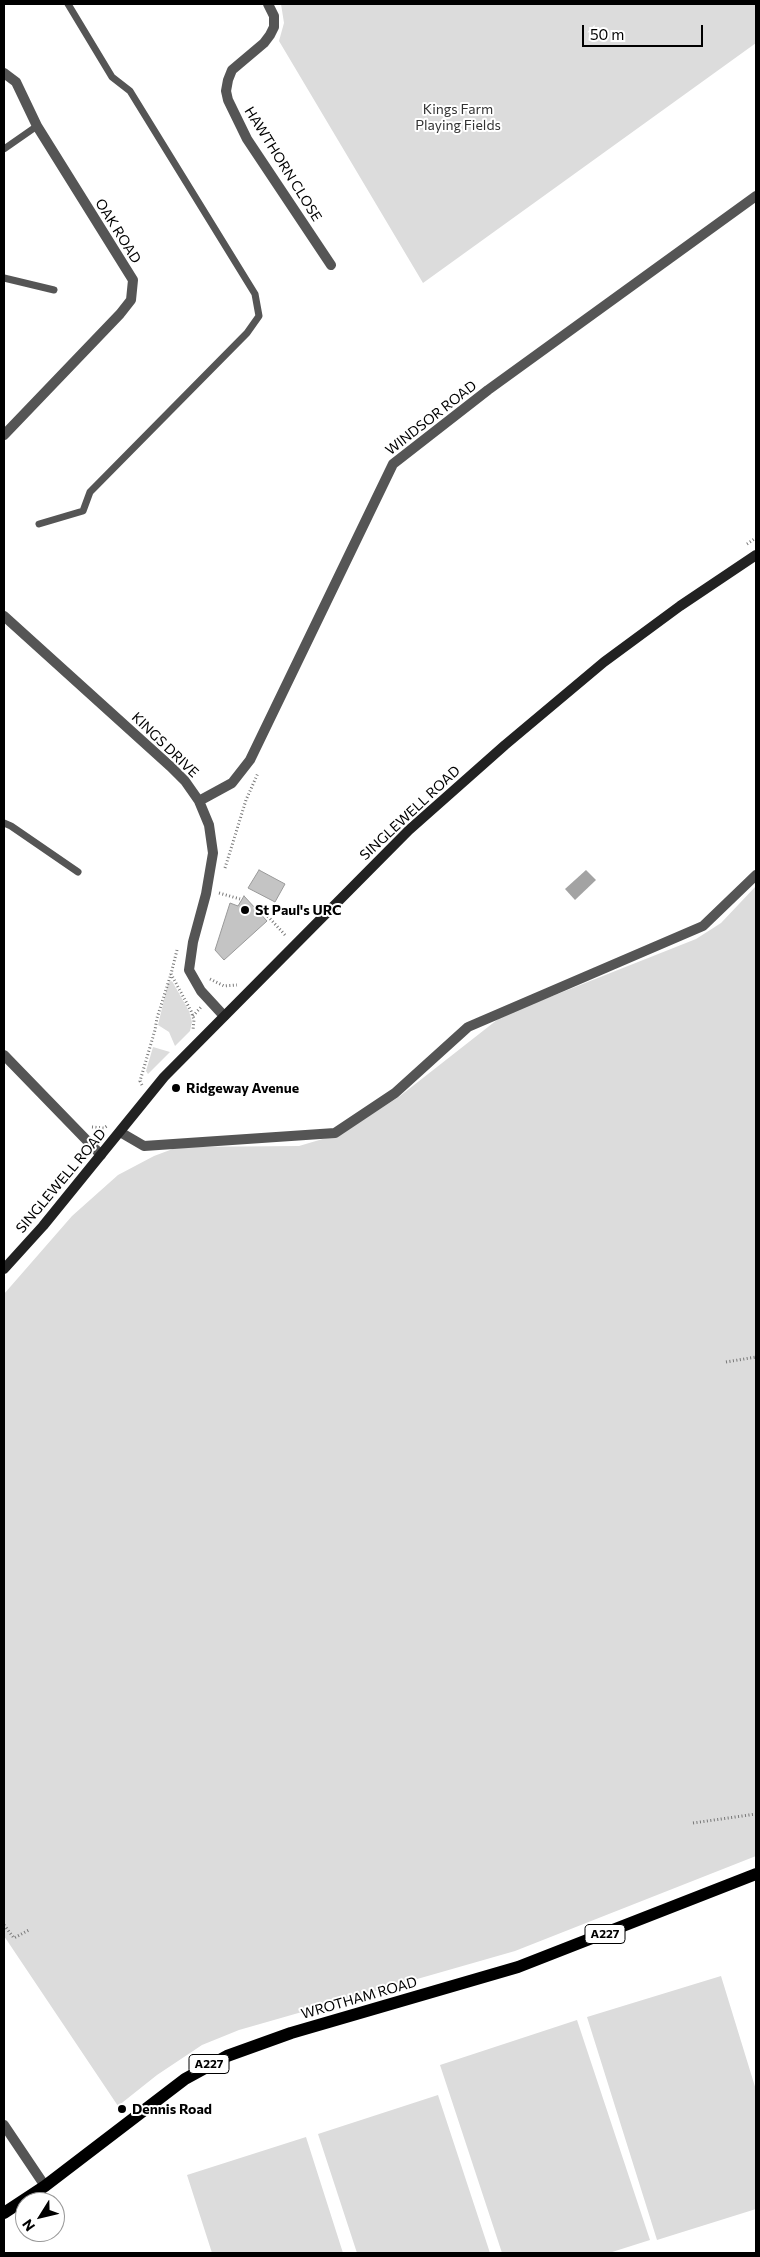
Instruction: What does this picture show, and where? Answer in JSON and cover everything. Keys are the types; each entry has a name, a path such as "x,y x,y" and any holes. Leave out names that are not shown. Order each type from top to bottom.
{"main road":[{"name":"WROTHAM ROAD","path":"4,2214 45,2186 166,2093 198,2071 226,2056 291,2033 518,1967 756,1874"}],"street":[{"name":"HAWTHORN CLOSE","path":"268,4 274,16 274,27 264,43 232,70 226,91 228,100 255,152 330,265"},
{"name":"OAK ROAD","path":"4,73 16,82 37,126 132,280 131,300 120,314 4,435"},
{"name":"WINDSOR ROAD","path":"199,801 232,782 250,760 393,464 488,390 756,196"},
{"name":"SINGLEWELL ROAD","path":"4,1269 43,1226 158,1084 403,837 505,745 580,681 642,633 756,555"},
{"name":"KINGS DRIVE","path":"4,616 171,767 188,785 199,801 209,825 213,853 206,894 193,942 189,970 200,991 224,1016"},
{"name":"SINGLEWELL ROAD","path":"120,1132 144,1146 335,1133 395,1093 468,1027 703,926 756,875"},
{"path":"4,1055 101,1155"},
{"path":"4,2125 45,2186"}],"lane":[{"path":"39,524 83,511 90,492 247,333 258,316 256,294 130,90 112,77 68,4"},
{"path":"4,150 37,126"},
{"path":"4,278 54,290"},
{"path":"4,823 78,872"}],"path":[{"path":"224,874 246,800 259,770"},
{"path":"217,900 219,892 240,898"},
{"path":"263,911 287,937"},
{"path":"283,941 293,931"},
{"path":"142,1085 140,1081 155,1030 157,1016 178,948"},
{"path":"171,974 193,1016 194,1025 191,1034"},
{"path":"207,975 213,981 224,986 233,986 241,982"},
{"path":"137,1090 146,1080"},
{"path":"88,1126 104,1128 110,1122"},
{"path":"726,1362 756,1357"},
{"path":"693,1823 756,1814"},
{"path":"4,1925 14,1938 29,1930"}],"green space":[{"name":"Kings Farm Playing Fields","path":"281,4 756,4 756,43 423,283 279,41 284,23"},
{"path":"756,886 756,1856 515,1951 239,2030 202,2045 157,2075 118,2106 4,1936 4,1294 72,1216 118,1175 154,1156 178,1147 299,1146 343,1133 400,1096 502,1016 696,939 721,923"},
{"path":"172,981 189,1011 192,1022 190,1031 175,1046 169,1032 158,1025 168,983"},
{"path":"153,1047 170,1052 148,1074 146,1071"},
{"path":"721,1976 756,2090 756,2209 657,2240 587,2017"},
{"path":"577,2020 650,2240 609,2253 502,2253 440,2065"},
{"path":"438,2095 490,2253 357,2253 318,2134"},
{"path":"306,2137 343,2253 212,2253 187,2175"}],"shaded area":[{"path":"586,870 596,880 575,900 565,889"}],"building":[{"path":"259,870 285,884 275,902 248,888"},
{"name":"St Paul's URC","path":"244,896 267,921 224,960 215,950 230,903 238,906"}],"place":[{"name":"St Paul's URC","path":"245,910"},
{"name":"Ridgeway Avenue","path":"176,1088"},
{"name":"Dennis Road","path":"122,2109"}]}
